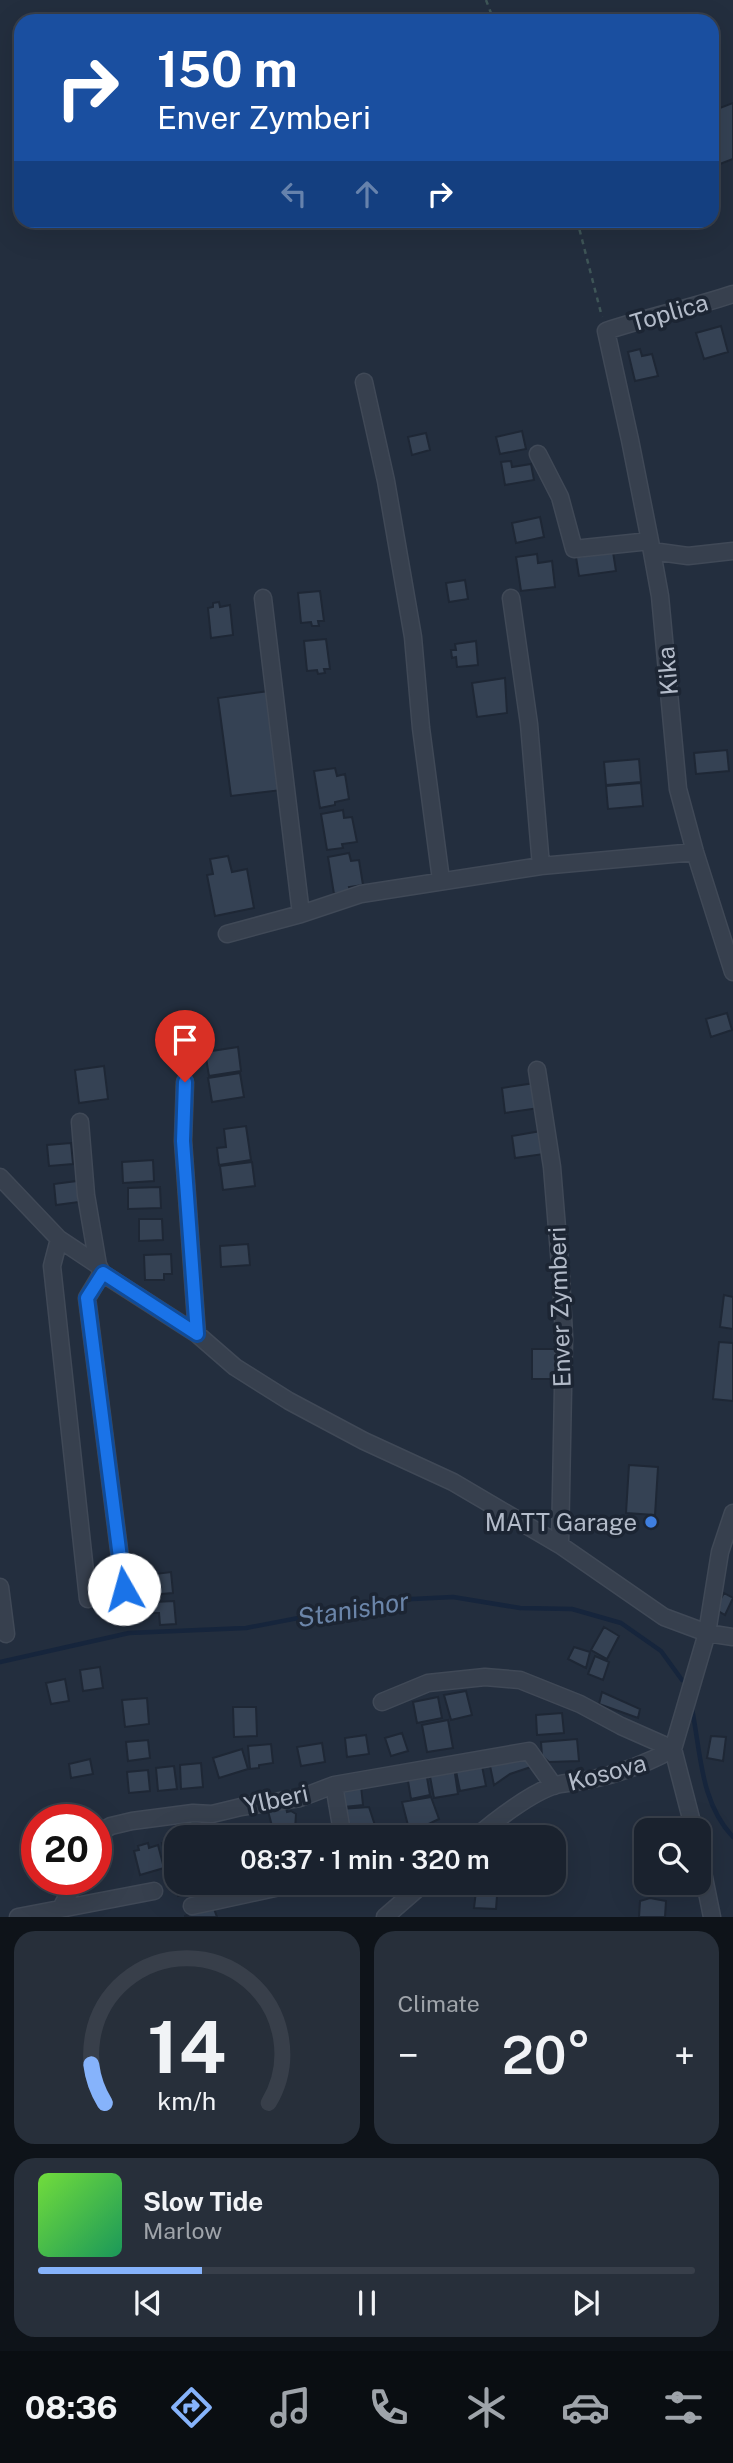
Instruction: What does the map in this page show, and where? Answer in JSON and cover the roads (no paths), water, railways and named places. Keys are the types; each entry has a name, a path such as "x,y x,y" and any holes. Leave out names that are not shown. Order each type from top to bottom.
{"street":[{"name":"Toplica","path":"606,331 733,294"},
{"name":"Kika","path":"606,331 631,440 661,609 678,789 733,972"},
{"path":"364,382 386,481 413,637 441,880"},
{"path":"538,454 560,497 574,549 651,546 688,556 733,551"},
{"path":"264,598 301,914"},
{"path":"511,598 529,724 541,866"},
{"path":"227,934 361,894 541,866 695,852"},
{"name":"Enver Zymberi","path":"537,1070 552,1167 564,1337 560,1545"},
{"path":"185,1082 183,1141 197,1334"},
{"path":"80,1122 86,1195 100,1269 87,1298 124,1589"},
{"path":"3,1186 59,1239 197,1334 235,1367 289,1401 364,1441 453,1482 560,1545 664,1616 706,1633 733,1637"},
{"path":"59,1239 52,1266 88,1599"},
{"name":"Kosova","path":"489,1825 555,1786 593,1780 625,1770 649,1762 673,1749 706,1633 720,1552 733,1513"},
{"path":"0,1587 6,1634"},
{"path":"382,1702 428,1683 485,1677 520,1680 579,1704 673,1749 691,1818"},
{"name":"Ylberi","path":"112,1826 193,1813 212,1814 300,1798 334,1785 529,1751 555,1786"},
{"name":"Ylberi","path":"334,1785 341,1825"},
{"path":"18,1917 154,1891"},
{"path":"61,1908 68,1895"},
{"path":"192,1906 243,1895"},
{"path":"385,1917 410,1895"},
{"path":"708,1895 712,1917"}],"waterway":[{"name":"Stanishor","path":"0,1662 129,1633 246,1628 392,1600 453,1597 520,1608 572,1609 621,1623 661,1651 682,1680"},
{"name":"Stanishor","path":"691,1704 707,1791 722,1823 733,1837"}],"place":[{"name":"MATT Garage","path":"651,1522"}]}
